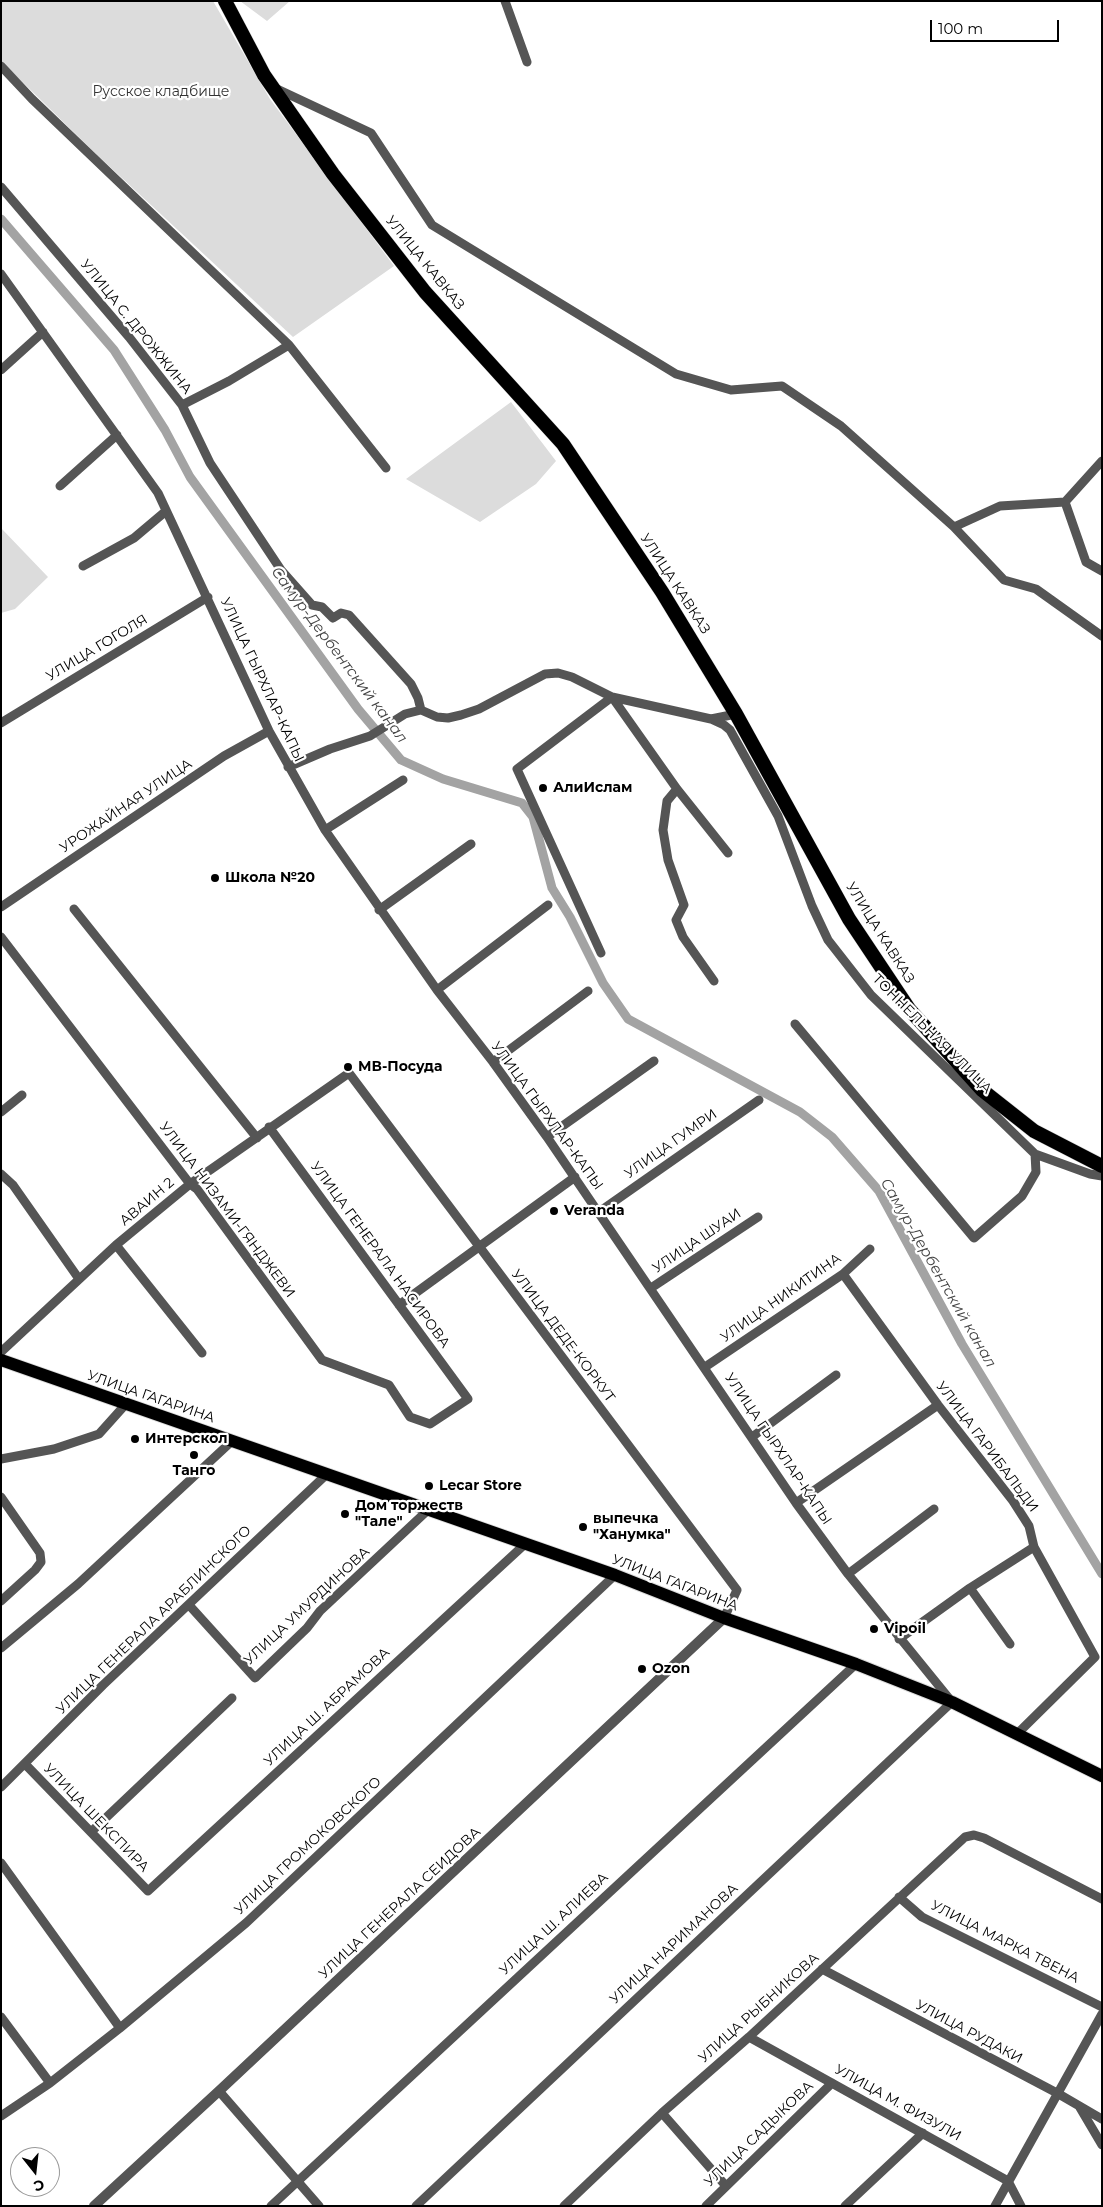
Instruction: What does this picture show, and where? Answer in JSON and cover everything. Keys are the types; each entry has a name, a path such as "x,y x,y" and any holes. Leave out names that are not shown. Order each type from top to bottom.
{"highway":[{"name":"УЛИЦА КАВКАЗ","path":"225,1 273,87 334,174 424,292 563,444 662,592 736,714 849,919 909,1009 982,1090 1034,1131 1102,1166"}],"main road":[{"name":"УЛИЦА ГАГАРИНА","path":"1,1360 524,1545 615,1575 724,1618 856,1664 952,1702 1102,1776"}],"street":[{"path":"505,1 527,62"},
{"path":"1,66 32,99 289,345 386,468"},
{"path":"273,87 372,133 432,225 676,374 731,390 782,386 841,426 954,527 1004,580 1036,590 1102,635"},
{"name":"УЛИЦА С. ДРОЖЖИНА","path":"1,187 129,337 182,406 210,463 281,570 312,605 322,607 333,618 340,613 349,615 411,684 418,698 421,710"},
{"path":"1,274 158,493 208,597"},
{"path":"1,370 43,332"},
{"path":"182,406 229,381 289,345"},
{"path":"60,486 117,436"},
{"path":"954,527 1000,506 1065,502 1102,461"},
{"path":"1065,502 1086,562 1102,571"},
{"path":"83,566 134,538 166,511"},
{"name":"УЛИЦА ГОГОЛЯ","path":"1,723 208,597"},
{"name":"УЛИЦА ГЫРХЛАР-КАПЫ","path":"208,597 269,731 325,830 436,990 492,1062 575,1177 796,1503 848,1574 952,1702"},
{"name":"ТОННЕЛЬНАЯ УЛИЦА","path":"421,710 437,717 461,716 479,709 545,674 558,673 612,697 711,720 724,725 730,730 778,816 812,906 828,940 871,995 1035,1154"},
{"path":"601,953 517,769 612,697 677,789 728,853"},
{"path":"288,767 330,749 370,736 391,721 405,714 421,710"},
{"path":"711,720 736,714"},
{"name":"УРОЖАЙНАЯ УЛИЦА","path":"1,907 224,756 269,731"},
{"path":"325,830 404,780"},
{"path":"677,789 667,801 662,830 668,860 684,905 676,920 683,937 714,982"},
{"path":"379,910 471,844"},
{"path":"436,990 548,905"},
{"path":"74,909 258,1138"},
{"name":"УЛИЦА НИЗАМИ-ГЯНДЖЕВИ","path":"1,937 190,1184 197,1189 322,1360 389,1385 410,1417 430,1424 468,1399"},
{"path":"492,1062 588,991"},
{"path":"794,1024 974,1238 1022,1196 1036,1172 1035,1154 1090,1174 1102,1176"},
{"path":"547,1137 654,1061"},
{"name":"АВАИН 2","path":"1,1352 116,1245 190,1184 349,1074"},
{"name":"УЛИЦА ДЕДЕ-КОРКУТ","path":"349,1074 737,1590 724,1618"},
{"path":"1,1112 22,1095"},
{"name":"УЛИЦА ГУМРИ","path":"599,1212 759,1100"},
{"name":"УЛИЦА ГЕНЕРАЛА НАСИРОВА","path":"269,1128 468,1399"},
{"path":"1,1174 13,1185 79,1279"},
{"path":"399,1305 575,1177"},
{"name":"УЛИЦА ШУАИ","path":"651,1288 758,1217"},
{"path":"116,1245 202,1353"},
{"name":"УЛИЦА НИКИТИНА","path":"705,1367 843,1274 870,1249"},
{"name":"УЛИЦА ГАРИБАЛЬДИ","path":"843,1274 938,1405 1013,1501 1029,1526 1034,1547 1095,1658 1017,1734"},
{"path":"752,1437 836,1375"},
{"path":"1,1459 54,1449 99,1434 125,1405"},
{"path":"796,1503 938,1405"},
{"path":"1,1648 78,1584 232,1441"},
{"name":"УЛИЦА ГЕНЕРАЛА АРАБЛИНСКОГО","path":"1,1787 103,1685 327,1474"},
{"path":"1,1497 40,1553 41,1562 35,1570 1,1601"},
{"path":"848,1574 934,1509"},
{"name":"УЛИЦА УМУРДИНОВА","path":"189,1605 255,1678 307,1628 320,1611 428,1510"},
{"name":"УЛИЦА Ш. АБРАМОВА","path":"148,1890 524,1545"},
{"path":"899,1639 970,1588 1034,1547"},
{"name":"УЛИЦА ГРОМОКОВСКОГО","path":"1,2116 50,2083 120,2028 246,1923 615,1575"},
{"path":"970,1588 1010,1644"},
{"name":"УЛИЦА ГЕНЕРАЛА СЕИДОВА","path":"94,2206 724,1618"},
{"name":"УЛИЦА Ш. АЛИЕВА","path":"271,2206 296,2180 856,1664"},
{"path":"92,1831 232,1698"},
{"name":"УЛИЦА НАРИМАНОВА","path":"416,2206 952,1702"},
{"name":"УЛИЦА ШЕКСПИРА","path":"25,1764 148,1890"},
{"name":"УЛИЦА РЫБНИКОВА","path":"564,2206 662,2113 749,2037 965,1837 974,1835 984,1838 1102,1899"},
{"path":"1,1863 120,2028"},
{"name":"УЛИЦА МАРКА ТВЕНА","path":"898,1897 922,1917 1102,2006"},
{"name":"УЛИЦА РУДАКИ","path":"822,1970 1057,2093 1102,2119"},
{"path":"995,2206 1102,2014"},
{"path":"1,2017 50,2083"},
{"name":"УЛИЦА М. ФИЗУЛИ","path":"749,2037 1008,2181"},
{"name":"УЛИЦА САДЫКОВА","path":"706,2206 832,2083"},
{"path":"219,2091 319,2206"},
{"path":"1079,2106 1102,2145"},
{"path":"662,2113 726,2186"},
{"path":"845,2206 923,2133"},
{"path":"1008,2181 1021,2206"}],"green space":[{"name":"Русское кладбище","path":"1,1 213,1 270,99 394,266 293,337 95,153 1,61"},
{"path":"240,1 290,1 267,21"},
{"path":"511,402 556,461 536,484 480,522 406,479"},
{"path":"1,528 48,577 15,609 1,613"}],"waterway":[{"name":"Самур-Дербентский канал","path":"1,219 114,350 165,430 190,477 358,709 401,760 443,779 522,803 533,817 552,888 570,917 603,983 628,1019 800,1112 832,1137 879,1191 962,1344 1102,1574"}],"place":[{"name":"АлиИслам","path":"543,788"},
{"name":"Школа №20","path":"215,878"},
{"name":"МВ-Посуда","path":"348,1067"},
{"name":"Veranda","path":"554,1211"},
{"name":"Интерскол","path":"135,1439"},
{"name":"Танго","path":"194,1455"},
{"name":"Lecar Store","path":"429,1486"},
{"name":"Дом торжеств \"Тале\"","path":"345,1514"},
{"name":"выпечка \"Ханумка\"","path":"583,1527"},
{"name":"Vipoil","path":"874,1629"},
{"name":"Ozon","path":"642,1669"}]}
